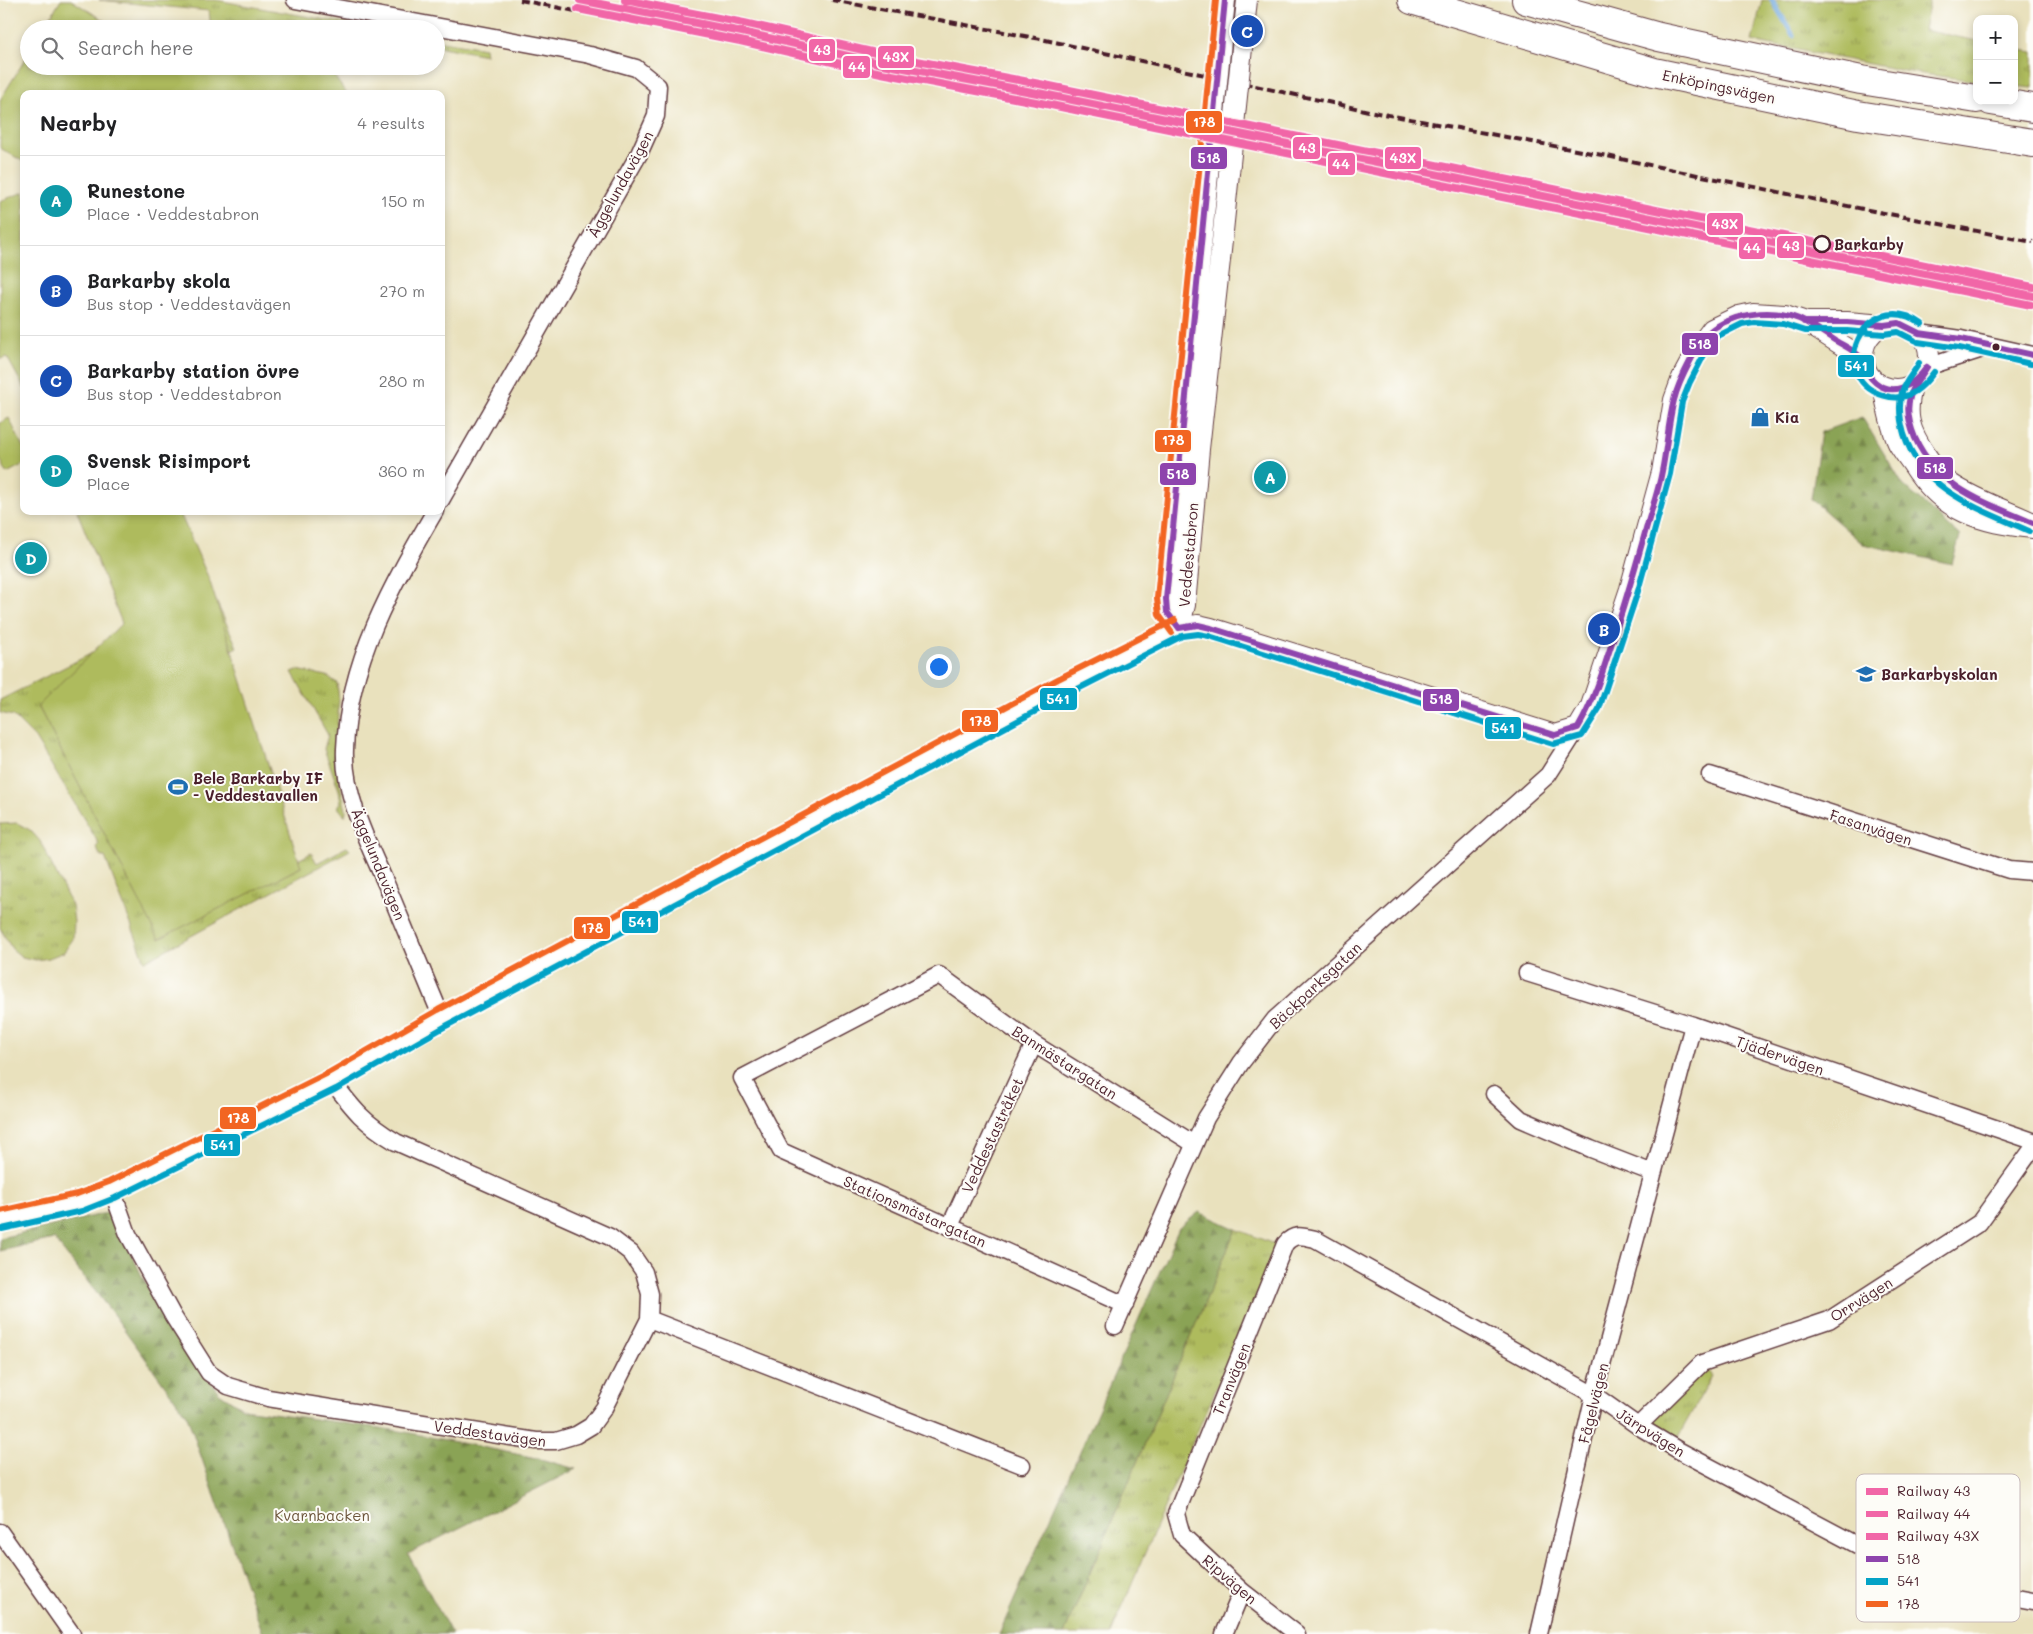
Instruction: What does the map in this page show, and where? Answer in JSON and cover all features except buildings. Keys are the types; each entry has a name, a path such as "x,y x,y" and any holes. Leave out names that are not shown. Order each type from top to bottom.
{"highway":[{"name":"Enköpingsvägen","path":"1412,0 1654,72 1858,116 2033,143"},
{"path":"1526,0 1659,37 1861,80 1973,98"},
{"path":"2015,105 2033,108"}],"street":[{"name":"Äggelundavägen","path":"295,0 402,20"},
{"name":"Veddestabron","path":"1179,628 1166,612 1166,599 1225,0"},
{"name":"Veddestabron","path":"1179,628 1185,604 1198,459 1247,0"},
{"name":"Äggelundavägen","path":"445,28 590,55 636,68 658,86 656,116 639,154 445,493"},
{"path":"0,1220 80,1202 112,1190 332,1081 442,1018 1062,687 1179,628 1198,625 1554,734 1578,728 1591,706 1630,590 1662,472 1674,400 1682,378 1698,348 1712,329 1739,316 1754,313 1785,316 1806,322 1847,322 1884,325"},
{"path":"1806,322 1862,358"},
{"path":"1919,333 1927,346 1928,353 1927,367 1919,379 1913,384 1900,389 1883,387 1869,375 1864,367 1862,358 1863,348 1867,340 1877,329 1891,323 1906,325 1919,333 1961,339 2033,355"},
{"path":"1927,367 1992,346"},
{"path":"1913,384 1909,400 1909,416 1914,437 1936,470 1951,484 2033,523"},
{"path":"1883,387 1898,442 1923,481 1940,499 1961,512 2003,525 2033,528"},
{"name":"Äggelundavägen","path":"433,515 381,610 366,646 349,708 345,751 348,777 360,823 442,1018"},
{"name":"Bäckparksgatan","path":"1115,1326 1206,1118 1241,1063 1275,1019 1548,775 1578,728"},
{"name":"Fasanvägen","path":"1710,775 2008,870 2033,872"},
{"name":"Tjädervägen","path":"1526,973 1693,1025 2033,1141"},
{"name":"Banmästargatan","path":"742,1078 939,975 1034,1044 1194,1144"},
{"name":"Fågelvägen","path":"1540,1634 1594,1395 1693,1025"},
{"name":"Veddestastråket","path":"950,1226 1034,1044"},
{"name":"Stationsmästargatan","path":"742,1078 781,1150 1125,1305"},
{"name":"Veddestavägen","path":"112,1190 128,1234 173,1316 209,1373 228,1386 268,1398 528,1440 556,1441 576,1436 587,1429 604,1408 649,1319 650,1294 644,1272 631,1254 610,1237 396,1142 373,1129 358,1115 332,1081"},
{"path":"1494,1094 1521,1119 1654,1173"},
{"name":"Orrvägen","path":"1638,1426 1702,1363 1829,1320 1979,1223 2033,1148"},
{"name":"Järpvägen","path":"1285,1244 1290,1238 1300,1235 1315,1239 1594,1395 1638,1426 1678,1450 1856,1544"},
{"name":"Tranvägen","path":"1176,1514 1285,1244"},
{"path":"649,1319 1022,1465"},
{"name":"Ripvägen","path":"1176,1514 1182,1535 1242,1591 1297,1634"},
{"path":"0,1532 72,1634"},
{"path":"1224,1634 1242,1591"},
{"name":"Järpvägen","path":"2020,1599 2033,1601"}],"green space":[{"path":"61,0 71,0 103,20 49,20"},
{"path":"99,0 216,0 326,20 210,20 209,11"},
{"path":"1762,0 1930,0 1924,30 1973,40 1973,80 1916,73 1752,41"},
{"path":"445,41 485,48 486,55 445,48"},
{"path":"2018,50 2033,52 2033,88 2018,86"},
{"path":"20,68 20,75 333,75 344,90 20,90 20,160 0,148 0,100"},
{"path":"20,194 20,381 7,357 0,359 0,201"},
{"path":"1862,417 1903,485 1960,536 1952,564 1863,544 1811,499 1821,432"},
{"path":"9,418 20,441 20,466 7,473 0,459 0,423"},
{"name":"Bele Barkarby IF - Veddestavallen","path":"79,515 181,515 209,579 301,867 159,939 38,706 122,623"},
{"path":"212,592 237,647 227,652 38,706 159,938 301,867 298,860 311,853 317,863 347,847 350,850 145,961 105,857 101,857 96,847 99,844 35,738 13,716 0,713 0,700"},
{"path":"297,670 327,676 337,683 339,700 335,760 346,811 345,816 337,806 341,803 339,790 324,749 328,735 292,672"},
{"path":"17,823 30,830 40,841 72,906 74,922 73,939 64,952 49,958 36,960 22,957 12,949 0,928 0,824"},
{"name":"Kvarnbacken","path":"111,1212 159,1311 219,1393 244,1409 400,1431 537,1458 576,1469 408,1554 452,1634 263,1634 187,1416 113,1314 54,1239 0,1251 0,1238"},
{"path":"1199,1212 1236,1229 1064,1634 999,1634 1179,1228"},
{"path":"1236,1229 1279,1246 1163,1510 1111,1634 1064,1634"},
{"path":"1706,1369 1712,1376 1678,1437 1650,1422"}],"waterway":[{"path":"1772,0 1793,35"}],"railway":[{"path":"520,0 2033,306"},
{"path":"832,0 1041,39 1378,113 1602,155 1812,199 2033,242"}],"rail line":[{"name":"43","path":"580,0 742,32 883,64 1043,94 2033,296"},
{"name":"43X","path":"625,0 744,23 885,55 1045,85 2033,287"},
{"name":"44","path":"578,9 740,41 881,73 1041,103 2031,305"}],"transit line":[{"name":"178","path":"1172,633 1159,615 1157,598 1216,0"},
{"name":"518","path":"1179,628 1167,612 1166,599 1225,0"},
{"name":"518","path":"1179,628 1198,625 1211,628 1555,735 1578,728 1600,680 1633,576 1659,484 1676,392 1690,361 1708,333 1725,322 1736,318 1760,313 1772,313 1796,318 1811,325 1856,353 1864,362 1871,378 1878,385 1886,388 1894,389 1909,385 1927,367"},
{"name":"541","path":"1922,324 1901,315 1883,316 1868,325 1858,340 1854,357 1857,374 1869,388 1890,397 1897,397 1910,394 1921,387 1934,372"},
{"name":"541","path":"2,1229 82,1211 115,1198 336,1089 446,1026 1066,695 1182,636 1198,634 1209,636 1553,744 1582,736 1599,709 1638,591 1670,474 1682,402 1705,353 1718,336 1742,324 1754,322 1783,324 1805,331 1847,331 1884,334 1898,332 1914,340"},
{"name":"518","path":"1804,322 1847,322 1884,325 1899,323 1919,333"},
{"name":"518","path":"1919,333 1961,339 2033,355"},
{"name":"541","path":"1918,342 1959,348 2031,364"},
{"name":"541","path":"1919,363 1903,388 1900,403 1904,434 1913,454 1924,470 1955,496 1991,515 2029,531"},
{"name":"518","path":"1927,367 1913,389 1908,407 1913,433 1925,455 1937,470 1965,492 2033,523"},
{"name":"178","path":"0,1211 77,1194 109,1182 328,1073 438,1010 1058,679 1175,620"}],"place":[{"name":"Barkarby station övre","path":"1247,31"},
{"name":"Barkarby","path":"1822,244"},
{"name":"Kia","path":"1760,417"},
{"name":"Runestone","path":"1270,477"},
{"name":"Svensk Risimport","path":"31,558"},
{"name":"Barkarby skola","path":"1604,629"},
{"name":"Barkarbyskolan","path":"1866,674"},
{"name":"Bele Barkarby IF - Veddestavallen","path":"178,787"}]}
